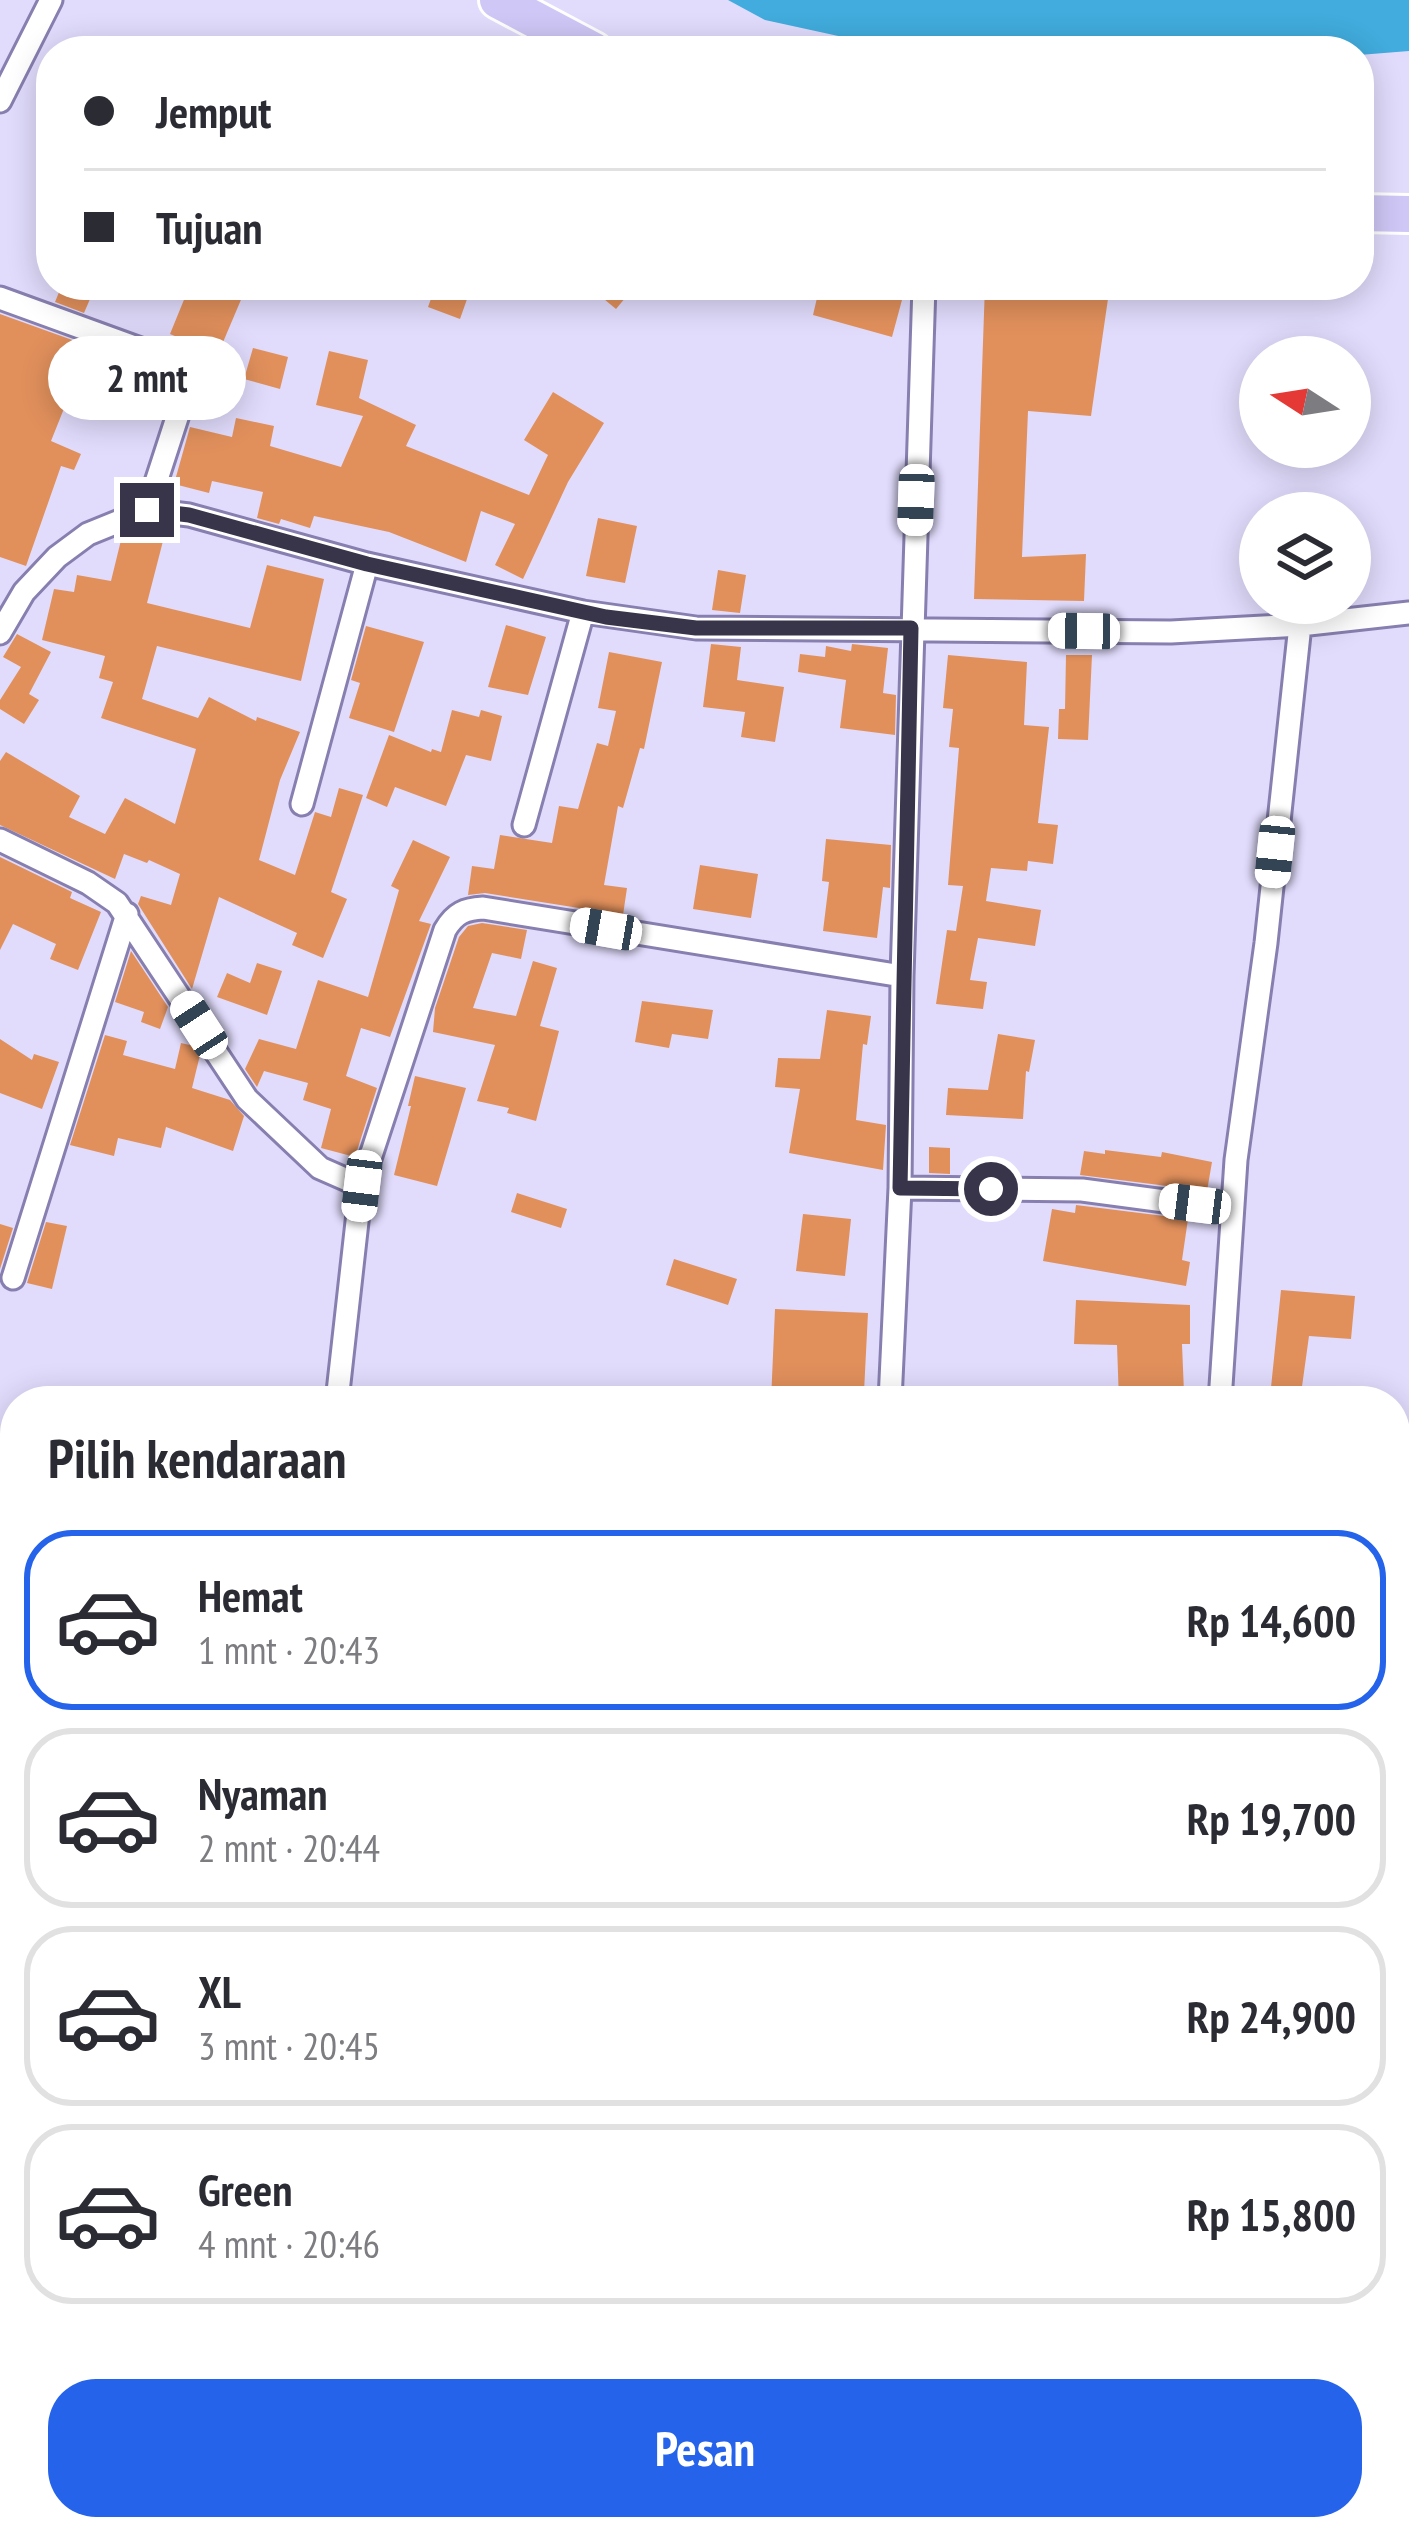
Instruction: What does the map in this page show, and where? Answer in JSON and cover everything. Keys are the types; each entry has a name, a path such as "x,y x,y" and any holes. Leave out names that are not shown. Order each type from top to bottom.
{"highway":[{"path":"498,0 566,36"},
{"path":"1374,213 1409,214"}],"street":[{"path":"1,102 51,0"},
{"path":"0,298 182,368 186,390 147,510"},
{"path":"891,1386 924,300"},
{"path":"0,633 24,592 57,557 88,534 147,510 189,515 367,564 583,612 696,628 1171,632 1409,613"},
{"path":"302,804 367,564"},
{"path":"524,825 583,612"},
{"path":"1221,1386 1232,1210 1300,625"},
{"path":"0,840 88,883 128,914 247,1099 320,1168 362,1186"},
{"path":"339,1386 362,1186 453,916 484,908 902,976"},
{"path":"14,1278 128,914"},
{"path":"900,1188 1082,1190 1232,1210"}],"water":[{"path":"728,0 1409,0 1409,51 1374,54 1374,36 838,36 765,20"}],"building":[{"path":"56,300 90,300 84,313"},
{"path":"184,300 241,300 218,354 170,334"},
{"path":"431,300 467,300 460,319 428,307"},
{"path":"816,300 902,300 892,337 813,315"},
{"path":"984,300 1108,300 1091,416 1028,411 1022,557 1086,554 1084,601 974,599"},
{"path":"0,314 89,346 51,441 81,454 74,470 61,466 26,566 0,557"},
{"path":"253,348 288,357 280,389 244,379"},
{"path":"329,351 368,360 359,398 416,425 406,446 529,495 548,455 524,440 553,392 604,423 568,482 523,579 495,565 515,524 481,511 466,562 389,532 314,516 310,528 257,518 263,492 212,481 209,493 174,484 190,427 232,437 236,418 274,426 270,446 341,467 363,416 316,405"},
{"path":"598,518 637,526 625,583 586,576"},
{"path":"131,533 163,541 147,603 250,628 267,565 324,579 301,681 157,646 142,699 198,718 209,697 256,721 257,717 300,732 280,780 259,860 295,875 315,812 331,817 339,788 363,795 331,892 347,899 323,958 292,945 297,933 219,897 192,989 138,904 141,896 171,905 180,874 124,854 115,879 0,825 0,761 6,752 80,796 69,817 105,834 125,798 175,824 196,749 101,718 113,682 99,678 105,656 42,640 54,589 74,592 77,575 111,581 122,536"},
{"path":"718,570 746,575 740,613 712,610"},
{"path":"506,625 546,637 528,695 488,687"},
{"path":"366,626 424,642 394,732 349,718 360,683 351,680"},
{"path":"17,634 51,652 29,694 39,700 24,724 0,709 0,700 21,667 3,657"},
{"path":"711,644 741,647 737,680 784,687 775,742 741,737 745,712 703,707"},
{"path":"852,644 888,648 883,693 896,695 895,735 840,728 846,680 798,672 800,654 825,657 826,646 851,651"},
{"path":"609,652 662,662 644,749 640,748 623,808 618,806 604,885 627,888 623,915 485,893 468,895 472,866 494,869 500,835 552,843 559,806 578,809 597,743 608,746 616,711 598,708"},
{"path":"948,655 1027,662 1024,725 1049,727 1038,823 1058,825 1053,864 1028,861 1027,871 991,868 986,901 1041,910 1035,946 978,938 970,980 987,982 983,1009 936,1004 947,930 956,931 963,886 948,885 959,748 949,747 953,709 943,708"},
{"path":"1066,655 1092,655 1088,740 1058,739 1059,709 1065,709"},
{"path":"452,710 479,717 481,710 502,716 491,761 466,755 446,806 395,787 387,807 366,798 389,735 441,752"},
{"path":"826,839 891,845 890,888 883,887 877,938 823,931 829,882 822,881"},
{"path":"413,840 450,857 419,921 431,924 390,1037 361,1028 346,1076 377,1088 355,1157 321,1148 331,1109 303,1100 308,1083 264,1071 257,1087 245,1069 259,1039 296,1049 318,980 368,997 399,890 391,886"},
{"path":"0,857 72,892 70,898 101,912 78,970 50,959 56,944 13,924 0,950"},
{"path":"700,865 758,874 751,918 693,909"},
{"path":"482,923 527,930 521,959 492,953 473,1008 516,1016 533,961 557,968 540,1026 559,1031 536,1121 507,1113 509,1108 477,1101 495,1045 433,1032 435,1008 459,937 468,926"},
{"path":"131,951 168,1007 160,1029 141,1022 144,1012 115,1002"},
{"path":"257,963 282,971 267,1015 217,997 227,973 250,983"},
{"path":"642,1001 713,1010 708,1039 672,1034 669,1048 635,1042"},
{"path":"827,1010 871,1016 867,1045 863,1044 856,1120 886,1125 883,1170 789,1153 800,1089 775,1087 778,1058 820,1059"},
{"path":"998,1034 1035,1040 1026,1071 1023,1119 946,1115 948,1088 988,1090"},
{"path":"105,1035 127,1041 123,1055 175,1069 181,1043 194,1046 200,1055 192,1088 230,1100 244,1116 233,1151 166,1127 161,1148 118,1138 114,1156 70,1145"},
{"path":"0,1039 32,1060 34,1054 59,1062 42,1109 0,1093"},
{"path":"415,1076 466,1088 437,1186 394,1175"},
{"path":"929,1147 950,1148 950,1174 929,1173"},
{"path":"1105,1150 1161,1157 1162,1152 1212,1162 1207,1191 1080,1175 1084,1151 1105,1154"},
{"path":"517,1193 567,1209 561,1228 511,1212"},
{"path":"1076,1205 1188,1219 1182,1260 1190,1262 1186,1286 1043,1261 1052,1209 1075,1213"},
{"path":"803,1214 851,1219 845,1276 796,1271"},
{"path":"46,1222 67,1226 52,1289 27,1283"},
{"path":"0,1224 13,1228 0,1269"},
{"path":"674,1259 737,1279 728,1305 666,1285"},
{"path":"1281,1290 1355,1296 1351,1339 1309,1336 1302,1386 1271,1386"},
{"path":"1076,1300 1190,1305 1190,1344 1182,1344 1184,1386 1118,1386 1117,1345 1074,1344"},
{"path":"775,1309 868,1313 864,1386 772,1386"}],"route":[{"path":"147,510 189,515 367,564 606,617 696,628 911,628 900,1188 991,1189"}]}
